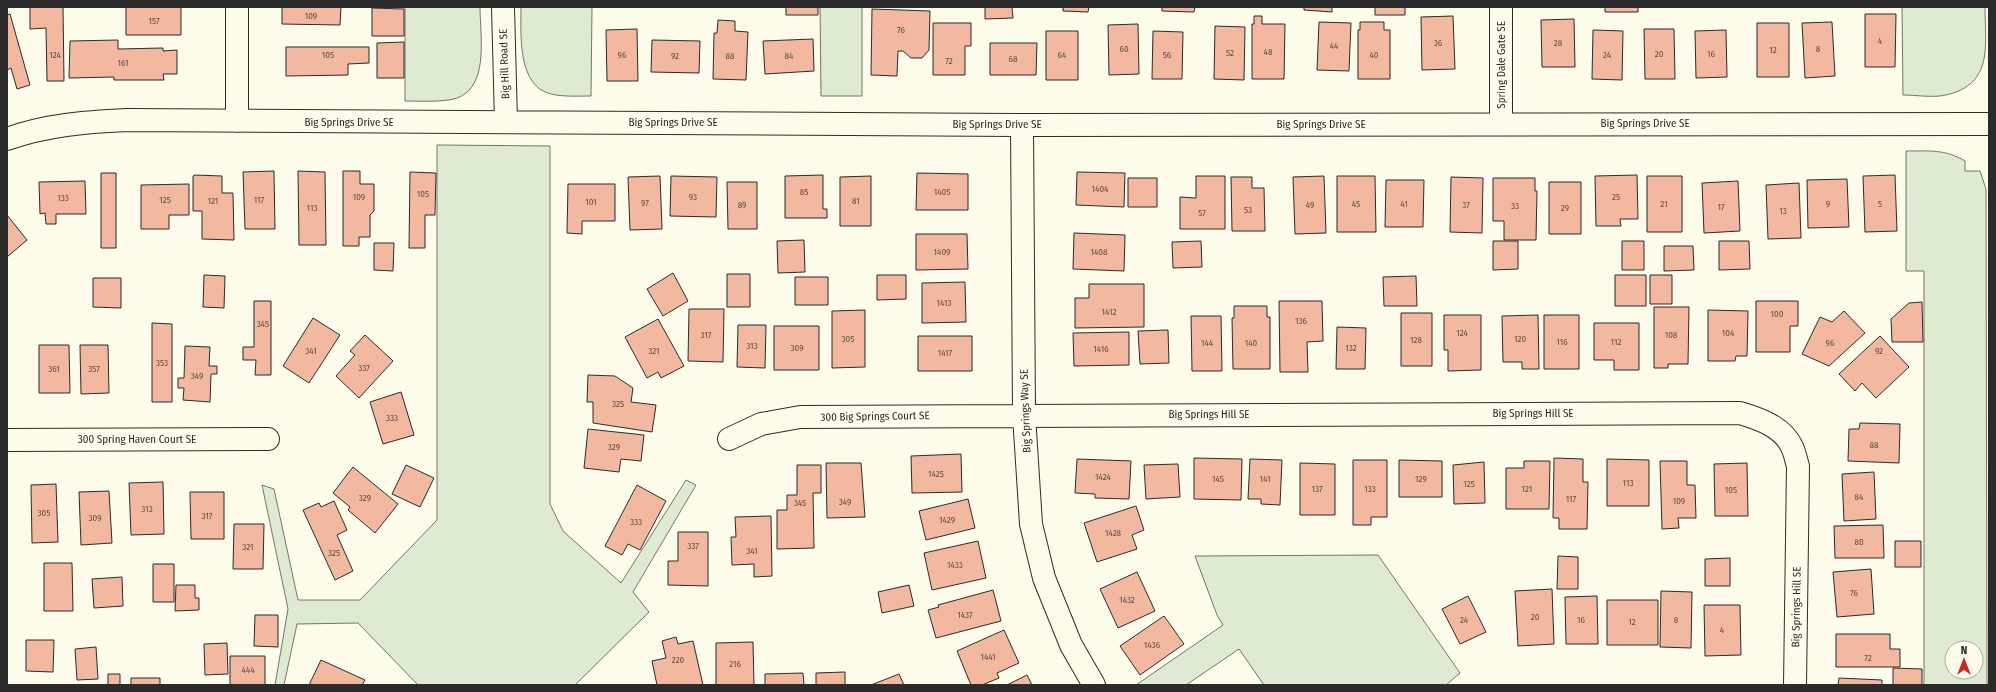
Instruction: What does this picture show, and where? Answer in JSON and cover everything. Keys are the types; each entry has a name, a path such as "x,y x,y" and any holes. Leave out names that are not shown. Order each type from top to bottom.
{"street":[{"path":"237,7 237,121"},
{"name":"Big Hill Road SE","path":"503,7 506,122"},
{"name":"Spring Dale Gate SE","path":"1501,7 1501,123"},
{"name":"Big Springs Drive SE","path":"7,139 28,131 68,123 127,120 1022,125 1501,123 1989,124"},
{"name":"Big Springs Way SE","path":"1022,125 1024,414 1031,524 1044,578 1071,645 1094,685"},
{"name":"Big Springs Hill SE","path":"1024,414 1740,413 1762,420 1779,431 1792,446 1798,466 1795,685"},
{"name":"300 Big Springs Court SE","path":"730,439 761,424 800,417 1024,414"},
{"name":"300 Spring Haven Court SE","path":"7,440 268,439"}],"green space":[{"path":"405,7 480,7 480,63 477,76 472,87 462,96 443,101 405,101"},
{"path":"521,7 592,7 591,96 566,96 551,94 540,89 532,81 523,58"},
{"path":"820,7 862,7 862,96 821,96"},
{"path":"1902,7 1985,7 1986,35 1984,61 1972,82 1961,90 1941,96 1903,95"},
{"path":"437,145 550,146 550,504 563,531 621,583 686,480 696,485 633,592 649,612 575,685 418,685 358,623 297,624 284,685 275,685 288,609 262,485 274,489 298,600 360,600 437,520"},
{"path":"1906,151 1937,152 1951,154 1958,157 1965,161 1965,171 1980,171 1986,189 1987,685 1924,685 1924,271 1906,271"},
{"path":"1378,555 1460,673 1446,685 1264,685 1239,649 1186,685 1136,685 1223,625 1217,615 1195,556"}],"building":[{"path":"30,7 63,7 64,81 47,81 46,28 30,29"},
{"path":"126,7 181,7 181,35 126,35"},
{"path":"282,7 341,7 340,25 282,24"},
{"path":"786,7 818,7 818,15 786,15"},
{"path":"985,7 1012,7 1013,18 985,19"},
{"path":"1063,7 1089,7 1088,12 1063,11"},
{"path":"1162,7 1195,7 1194,12 1162,11"},
{"path":"1304,7 1332,7 1332,12 1304,10"},
{"path":"1375,7 1405,7 1405,15 1375,15"},
{"path":"1605,7 1638,7 1638,12 1605,12"},
{"path":"372,8 404,9 404,36 372,36"},
{"path":"872,9 930,11 929,50 922,58 911,58 903,51 898,51 897,76 871,75"},
{"path":"10,14 30,85 17,89 11,68 7,70 7,15"},
{"path":"1865,14 1896,14 1895,67 1865,67"},
{"path":"1254,16 1262,16 1262,24 1285,24 1284,79 1252,79 1252,24 1254,24"},
{"path":"1453,16 1455,69 1422,70 1421,17"},
{"path":"1574,19 1575,67 1542,67 1541,20"},
{"path":"718,20 735,21 735,31 748,32 746,80 713,79 714,33 717,33"},
{"path":"1319,22 1351,23 1349,71 1317,70"},
{"path":"1360,22 1384,22 1384,30 1390,30 1390,79 1358,79 1358,30 1360,30"},
{"path":"1832,22 1835,76 1805,78 1802,23"},
{"path":"933,23 971,23 971,46 965,46 965,75 933,75"},
{"path":"1757,23 1789,23 1789,77 1757,77"},
{"path":"1138,24 1139,74 1109,75 1108,25"},
{"path":"1215,26 1245,27 1244,80 1214,79"},
{"path":"637,29 638,81 607,81 606,30"},
{"path":"1644,29 1674,29 1675,79 1645,79"},
{"path":"1593,30 1623,31 1622,80 1592,79"},
{"path":"1726,30 1727,77 1696,78 1695,31"},
{"path":"1046,31 1078,31 1078,80 1046,80"},
{"path":"1153,31 1183,32 1182,79 1152,79"},
{"path":"813,39 814,71 765,74 763,41"},
{"path":"118,40 118,49 163,48 163,51 177,50 177,74 163,74 164,80 114,80 114,77 69,78 70,41"},
{"path":"652,40 700,41 699,73 651,72"},
{"path":"404,42 404,78 377,78 377,43"},
{"path":"990,43 1037,43 1036,75 990,75"},
{"path":"286,47 369,47 369,63 348,64 348,75 286,76"},
{"path":"274,171 275,229 245,229 243,172"},
{"path":"298,171 325,172 326,245 299,245"},
{"path":"343,171 360,171 360,184 374,184 374,211 370,215 370,237 359,237 359,246 343,246"},
{"path":"410,172 436,173 435,215 425,215 425,248 409,248"},
{"path":"1077,172 1125,173 1124,207 1076,205"},
{"path":"101,173 116,173 116,248 101,248"},
{"path":"917,173 968,174 968,210 916,210"},
{"path":"823,175 823,209 827,209 827,218 785,218 785,176"},
{"path":"1637,175 1638,219 1620,219 1621,226 1596,226 1595,176"},
{"path":"1895,175 1897,231 1865,232 1863,176"},
{"path":"193,176 222,176 222,193 233,193 234,240 202,239 202,211 193,211"},
{"path":"660,176 662,229 630,230 628,177"},
{"path":"671,176 717,177 716,217 670,216"},
{"path":"871,176 871,226 840,226 840,177"},
{"path":"1196,176 1225,176 1225,229 1180,229 1180,197 1196,198"},
{"path":"1324,176 1326,233 1295,234 1293,177"},
{"path":"1337,176 1375,176 1376,232 1337,232"},
{"path":"1647,176 1682,176 1682,232 1647,232"},
{"path":"1231,177 1252,177 1252,188 1264,188 1265,231 1232,231"},
{"path":"1451,177 1483,178 1482,233 1450,232"},
{"path":"1128,178 1157,178 1157,207 1128,207"},
{"path":"1493,178 1535,178 1535,191 1537,191 1536,240 1504,240 1504,221 1493,221"},
{"path":"1847,179 1849,227 1808,228 1807,180"},
{"path":"1386,180 1424,180 1423,227 1385,227"},
{"path":"85,181 86,214 56,214 56,224 46,224 45,213 40,214 39,182"},
{"path":"1738,181 1740,231 1704,233 1702,183"},
{"path":"727,182 757,182 757,229 728,229"},
{"path":"1549,182 1581,182 1581,234 1549,234"},
{"path":"1799,183 1801,238 1768,239 1766,185"},
{"path":"189,184 189,215 169,215 169,229 141,229 141,185"},
{"path":"568,184 615,184 615,221 582,221 582,234 567,233"},
{"path":"7,215 27,240 7,257"},
{"path":"1074,233 1125,235 1124,271 1073,269"},
{"path":"916,234 967,234 968,269 916,270"},
{"path":"804,240 805,272 778,273 777,241"},
{"path":"1201,241 1202,267 1173,268 1172,242"},
{"path":"1493,241 1518,241 1518,269 1493,270"},
{"path":"1622,241 1644,241 1644,270 1622,270"},
{"path":"1719,241 1749,241 1750,269 1719,270"},
{"path":"374,243 394,243 393,271 374,270"},
{"path":"1664,246 1693,246 1694,270 1664,271"},
{"path":"673,273 688,301 663,316 647,289"},
{"path":"727,274 750,274 750,307 727,307"},
{"path":"204,275 225,276 224,308 203,307"},
{"path":"877,275 906,275 906,299 877,300"},
{"path":"1615,275 1646,275 1646,306 1615,306"},
{"path":"1650,275 1672,275 1672,304 1650,304"},
{"path":"1416,276 1417,306 1384,306 1383,277"},
{"path":"795,277 828,277 828,305 795,305"},
{"path":"93,278 121,278 121,308 93,307"},
{"path":"965,282 966,322 922,323 922,283"},
{"path":"1089,284 1144,284 1144,327 1075,328 1075,298 1089,298"},
{"path":"254,301 271,301 271,375 255,375 256,360 243,360 243,347 254,347"},
{"path":"1279,301 1322,301 1323,341 1307,342 1308,372 1280,372"},
{"path":"1756,301 1798,301 1798,326 1790,326 1790,352 1756,352"},
{"path":"1922,302 1923,342 1892,342 1891,319 1909,303"},
{"path":"1234,306 1267,306 1267,317 1270,317 1270,369 1233,369 1232,318 1234,318"},
{"path":"1654,307 1689,307 1688,364 1668,364 1668,368 1654,368"},
{"path":"689,309 724,309 723,362 688,361"},
{"path":"865,310 865,367 832,368 832,311"},
{"path":"1708,310 1748,311 1747,356 1736,356 1735,361 1708,361"},
{"path":"1844,311 1865,333 1829,366 1802,354 1820,317 1832,322"},
{"path":"1401,313 1432,313 1432,366 1401,366"},
{"path":"1444,315 1481,315 1481,370 1448,371 1448,350 1444,350"},
{"path":"1538,315 1539,369 1522,369 1522,362 1503,362 1502,316"},
{"path":"1544,315 1579,315 1579,369 1544,369"},
{"path":"1191,316 1221,316 1222,371 1192,371"},
{"path":"313,318 340,335 309,383 283,366"},
{"path":"658,319 684,366 661,378 658,372 647,378 625,337"},
{"path":"152,323 172,324 172,402 152,402"},
{"path":"1594,323 1639,323 1639,370 1614,370 1614,360 1594,360"},
{"path":"738,325 766,325 765,368 737,367"},
{"path":"774,326 819,326 819,370 774,370"},
{"path":"1337,327 1366,328 1365,369 1336,369"},
{"path":"1168,330 1169,363 1140,364 1138,331"},
{"path":"1129,332 1129,365 1074,366 1073,333"},
{"path":"365,335 393,361 359,398 336,376 355,355 350,351"},
{"path":"918,336 972,336 972,371 918,371"},
{"path":"1880,336 1909,367 1876,398 1862,383 1855,391 1839,374"},
{"path":"39,345 69,345 70,393 39,393"},
{"path":"80,345 108,345 109,393 81,394"},
{"path":"185,346 210,347 209,366 217,366 217,374 211,374 210,402 183,400 184,388 178,388 178,378 184,378"},
{"path":"588,375 615,376 633,388 631,402 656,405 652,432 593,423 593,402 587,402"},
{"path":"401,392 414,435 383,444 370,402"},
{"path":"1860,423 1900,424 1899,463 1848,461 1849,429 1859,429"},
{"path":"588,429 644,435 641,461 621,459 619,472 584,468"},
{"path":"961,454 962,492 912,493 911,456"},
{"path":"1194,458 1242,459 1241,500 1194,499"},
{"path":"1554,458 1583,459 1583,482 1588,482 1587,529 1559,529 1559,518 1553,518"},
{"path":"1077,459 1131,461 1129,499 1095,498 1095,494 1075,493"},
{"path":"1250,459 1282,460 1280,505 1261,504 1261,499 1248,499"},
{"path":"1607,459 1649,460 1649,506 1607,506"},
{"path":"1353,460 1387,460 1387,517 1371,517 1371,525 1353,525"},
{"path":"1399,460 1442,461 1442,497 1399,497"},
{"path":"1524,461 1550,461 1549,509 1506,509 1506,468 1524,468"},
{"path":"1660,461 1687,461 1687,485 1695,485 1696,518 1678,518 1679,528 1662,529"},
{"path":"1484,462 1485,503 1454,504 1453,465"},
{"path":"826,463 861,463 865,517 827,518"},
{"path":"1300,463 1335,464 1335,515 1300,515"},
{"path":"1747,463 1748,516 1715,516 1714,464"},
{"path":"1178,464 1180,497 1146,499 1144,465"},
{"path":"406,465 434,478 420,507 392,494"},
{"path":"797,465 821,465 821,493 813,493 814,548 777,549 777,510 787,510 787,495 797,495"},
{"path":"353,467 398,504 375,533 348,510 350,507 333,493"},
{"path":"1874,472 1876,519 1844,521 1842,474"},
{"path":"163,482 164,534 131,535 129,483"},
{"path":"56,484 58,542 32,543 31,485"},
{"path":"637,485 666,501 640,550 628,544 622,555 605,546"},
{"path":"109,491 112,543 81,545 79,492"},
{"path":"190,492 224,492 224,539 191,539"},
{"path":"968,499 975,528 926,540 919,511"},
{"path":"334,501 347,530 337,535 353,571 335,580 303,510 319,503 321,507"},
{"path":"1136,506 1144,530 1132,535 1137,549 1097,562 1084,523"},
{"path":"771,516 772,576 754,577 754,564 732,565 731,537 736,537 735,517"},
{"path":"234,524 264,524 263,569 233,569"},
{"path":"1883,525 1884,558 1835,558 1834,526"},
{"path":"678,532 708,532 708,586 668,585 668,561 678,561"},
{"path":"978,541 986,578 932,590 924,553"},
{"path":"1895,541 1921,541 1921,567 1895,567"},
{"path":"1558,556 1578,557 1578,589 1557,589"},
{"path":"1730,558 1730,586 1705,586 1705,559"},
{"path":"44,563 72,563 73,611 44,611"},
{"path":"153,564 174,564 174,602 153,602"},
{"path":"1871,569 1874,614 1837,617 1833,572"},
{"path":"1137,572 1155,611 1118,628 1100,589"},
{"path":"122,577 123,606 94,608 92,579"},
{"path":"176,585 195,585 195,598 199,598 199,610 175,611"},
{"path":"909,585 914,606 882,613 878,592"},
{"path":"1552,589 1554,644 1518,646 1515,591"},
{"path":"993,590 1001,621 936,638 928,610 939,607 938,605"},
{"path":"1661,591 1692,592 1691,648 1660,647"},
{"path":"1468,596 1486,632 1460,644 1442,609"},
{"path":"1597,596 1598,644 1566,644 1565,597"},
{"path":"1607,600 1658,600 1658,645 1607,645"},
{"path":"1704,605 1740,605 1741,655 1705,656"},
{"path":"255,615 278,615 278,647 254,646"},
{"path":"1164,616 1184,644 1140,675 1120,646"},
{"path":"1004,630 1019,663 997,673 999,678 982,685 971,685 957,651"},
{"path":"1836,634 1890,634 1890,649 1900,649 1900,667 1836,667"},
{"path":"676,637 678,644 693,641 703,685 657,685 652,661 666,658 662,641"},
{"path":"26,640 54,640 53,672 26,671"},
{"path":"753,642 754,685 716,685 716,643"},
{"path":"227,643 228,674 205,675 204,644"},
{"path":"96,647 98,679 77,680 75,649"},
{"path":"230,656 265,656 265,685 230,685"},
{"path":"321,660 365,680 362,685 309,685"},
{"path":"1893,668 1922,669 1922,685 1893,685"},
{"path":"845,672 845,685 816,685 816,673"},
{"path":"803,673 804,685 765,685 765,674"},
{"path":"108,674 120,674 120,685 108,685"},
{"path":"899,674 904,685 871,685"},
{"path":"1027,675 1032,685 1007,685"},
{"path":"131,678 160,678 160,685 131,685"},
{"path":"1839,678 1882,680 1882,685 1838,685"}]}
